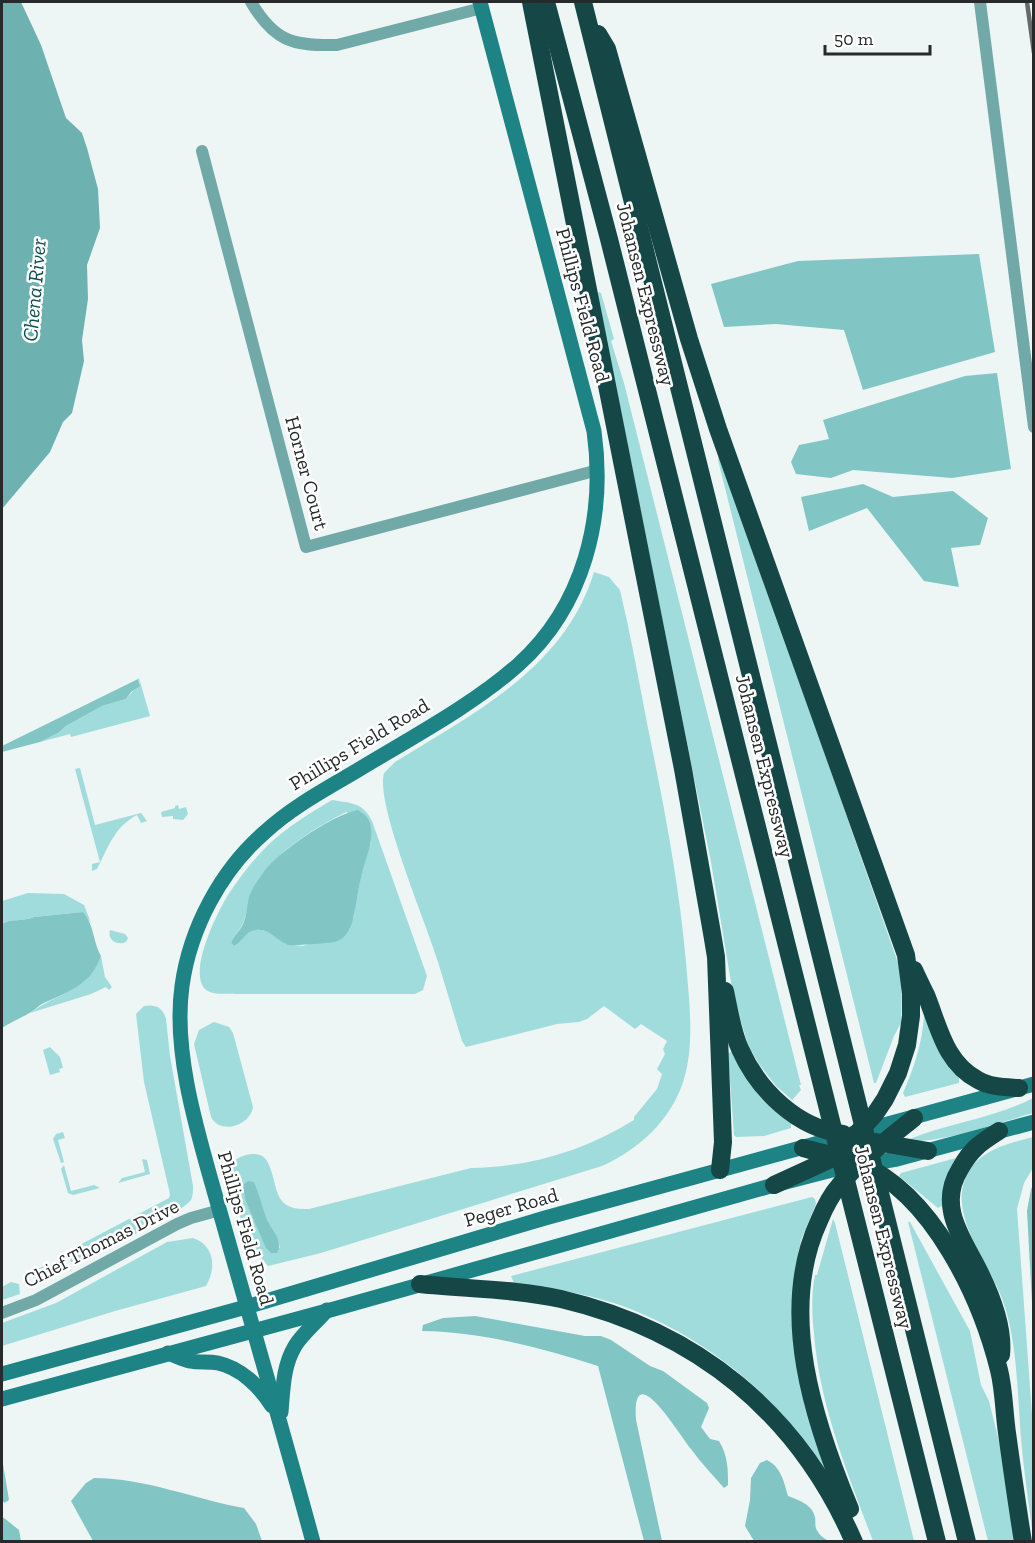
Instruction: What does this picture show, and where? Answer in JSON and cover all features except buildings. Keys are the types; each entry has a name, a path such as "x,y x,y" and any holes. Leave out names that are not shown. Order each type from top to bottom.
{"highway":[{"path":"531,2 685,781 716,957 740,1049 767,1092 801,1120 827,1132 928,1151"},
{"name":"Johansen Expressway","path":"546,2 609,238 936,1542"},
{"path":"584,8 608,49 689,339 718,429 906,955 926,995 944,1045 959,1066 978,1080 1000,1086 1026,1086"},
{"name":"Johansen Expressway","path":"584,8 967,1542"},
{"path":"774,1185 835,1157 875,1114 885,1099 907,1045 911,993 906,955"},
{"path":"716,957 723,1142 720,1170"},
{"path":"863,1542 838,1481 817,1419 803,1351 801,1314 805,1257 824,1210 839,1185 914,1118"},
{"path":"999,1131 977,1144 965,1161 954,1178 950,1193 950,1206 952,1219 988,1291 996,1316 1002,1343 999,1371"},
{"path":"803,1148 861,1164 909,1198 941,1237 972,1291 999,1371 1023,1542"},
{"path":"420,1284 521,1292 559,1299 624,1318 690,1350 726,1374 752,1396 807,1456 830,1494 854,1542"}],"main road":[{"name":"Phillips Field Road","path":"313,1542 280,1418 202,1148 188,1080 180,1016 182,983 195,935 210,903 235,863 255,841 276,822 316,795 476,697 506,675 530,653 556,620 580,575 595,522 598,470 594,431 481,5"},
{"name":"Peger Road","path":"2,1374 246,1306 545,1218 853,1136 1026,1086"},
{"path":"2,1399 774,1185 861,1164 897,1159 1034,1122"},
{"path":"280,1418 285,1372 289,1359 296,1345 327,1310"},
{"path":"168,1353 190,1361 221,1363 234,1369 264,1393 280,1418"}],"street":[{"path":"251,2 269,28 280,37 313,45 337,45 481,5"},
{"path":"980,2 1034,427"},
{"name":"Horner Court","path":"201,151 306,548 598,470"},
{"name":"Chief Thomas Drive","path":"2,1313 36,1300 177,1224 220,1210"}],"shaded area":[{"path":"979,254 995,352 863,390 844,330 776,324 724,327 711,284 798,261"},
{"path":"599,292 614,339 611,341 624,383 801,1085 799,1085 801,1090 792,1100 776,1086 748,1045 733,994 711,862 597,293"},
{"path":"997,373 1011,469 952,478 853,470 831,478 796,474 791,462 799,445 829,439 823,420 965,376"},
{"path":"719,456 898,963 902,985 901,1023 876,1083 874,1083 718,460"},
{"path":"863,484 893,497 953,491 988,518 980,545 951,548 959,587 924,581 867,508 809,531 801,497"},
{"path":"594,572 609,577 620,590 665,815 683,932 690,1006 690,1036 687,1065 679,1094 663,1120 653,1131 629,1151 602,1166 321,1253 268,1266 253,1246 232,1190 230,1165 238,1158 249,1154 264,1157 282,1201 288,1206 309,1209 471,1168 535,1161 576,1149 634,1120 657,1089 662,1074 657,1069 665,1054 663,1049 667,1041 641,1024 635,1029 604,1006 579,1022 557,1024 466,1047 462,1041 432,944 394,836 383,788 384,773 395,762 485,706 539,661 562,635 580,606","holes":["254,1182 265,1216 280,1248 262,1236 246,1202"]},
{"path":"139,678 150,716 71,737 70,734 40,742 102,706 126,699 140,683"},
{"path":"138,679 140,686 126,699 102,706 40,742 2,752 2,746"},
{"path":"80,768 95,825 141,813 147,821 141,823 137,815 129,820 112,839 97,869 92,871 92,864 100,862 75,769"},
{"path":"332,800 355,804 364,810 372,821 427,976 423,990 415,994 236,994 208,991 201,981 202,956 211,928 228,895 268,845 291,826","holes":["346,812 370,823 371,842 362,870 353,918 339,941 303,946 285,944 273,935 254,930 249,932 237,945 234,946 231,943 243,923 254,888 261,876 282,854 307,834"]},
{"path":"178,805 179,809 186,807 188,814 183,820 173,819 173,816 162,817 161,812"},
{"path":"358,810 370,822 371,840 352,921 344,937 329,943 288,945 265,931 256,930 249,932 234,946 231,943 244,921 250,894 270,864 321,826"},
{"path":"28,893 64,894 84,905 91,923 83,912 34,917 2,924 2,901"},
{"path":"83,912 87,917 101,956 92,973 72,990 44,1003 2,1028 2,924 34,917"},
{"path":"110,930 125,934 128,938 126,942 119,943 111,939"},
{"path":"101,956 105,977 112,987 109,990 106,987 30,1013 89,977"},
{"path":"144,1006 158,1007 166,1019 170,1056 193,1186 192,1197 173,1214 81,1261 71,1262 67,1255 70,1250 169,1198 170,1194 144,1082 136,1014"},
{"path":"924,1014 940,1054 959,1077 959,1083 905,1097 903,1093 917,1054"},
{"path":"214,1022 229,1027 233,1033 253,1107 246,1119 234,1126 221,1126 211,1117 194,1044 199,1030"},
{"path":"50,1047 60,1057 63,1068 59,1069 60,1072 50,1075 43,1050"},
{"path":"731,1052 745,1076 791,1123 791,1128 764,1136 736,1137 734,1135 728,1053"},
{"path":"1033,1098 1033,1113 951,1136 905,1141 1002,1111"},
{"path":"63,1132 65,1138 58,1140 64,1162 61,1163 53,1139 56,1134"},
{"path":"1033,1137 1033,1168 1024,1183 1017,1209 1033,1428 1033,1536 1022,1450 1012,1337 1003,1301 968,1227 963,1212 962,1197 964,1182 969,1171 983,1156 1002,1146"},
{"path":"956,1158 944,1192 942,1206 938,1208 899,1176 901,1173"},
{"path":"142,1159 147,1160 150,1174 118,1183 122,1178 145,1172"},
{"path":"64,1165 71,1191 94,1185 100,1188 73,1195 68,1193 61,1169"},
{"path":"248,1181 254,1182 267,1219 278,1238 277,1253 271,1253 266,1248 246,1202 243,1185"},
{"path":"1033,1185 1033,1321 1027,1211"},
{"path":"812,1197 816,1204 801,1240 799,1253 825,1470 806,1442 761,1392 708,1350 679,1332 617,1304 578,1294 514,1283 511,1276"},
{"path":"833,1219 914,1541 873,1541 836,1440 822,1388 813,1327 812,1297 815,1275 817,1275"},
{"path":"908,1222 970,1331 981,1385 989,1401 1004,1462 1018,1541 988,1541"},
{"path":"193,1238 205,1246 212,1258 212,1271 206,1286 2,1346 2,1323 56,1303 167,1242"},
{"path":"47,1265 49,1273 40,1285 34,1279 32,1271"},
{"path":"11,1282 19,1284 20,1294 2,1300 2,1287"},
{"path":"475,1316 585,1336 601,1336 611,1340 650,1366 663,1371 707,1403 709,1408 701,1427 710,1439 719,1441 722,1447 727,1463 728,1485 724,1488 707,1469 658,1404 648,1396 641,1394 636,1401 636,1420 662,1541 644,1541 598,1366 512,1342 467,1334 422,1331 423,1325 443,1318"},
{"path":"2,1458 9,1500 4,1503 2,1499"},
{"path":"767,1460 779,1471 788,1496 811,1509 817,1530 829,1541 754,1541 745,1526 751,1478 760,1463"},
{"path":"94,1478 132,1481 244,1508 256,1524 262,1541 93,1541 71,1501 86,1483"},
{"path":"2,1518 19,1530 21,1541 2,1541"}],"water":[{"name":"Chena River","path":"2,2 21,2 41,45 66,118 82,133 98,189 100,228 87,265 88,299 82,340 84,361 72,413 63,422 50,452 2,509"}],"railway":[{"path":"1027,2 1034,53"}]}
